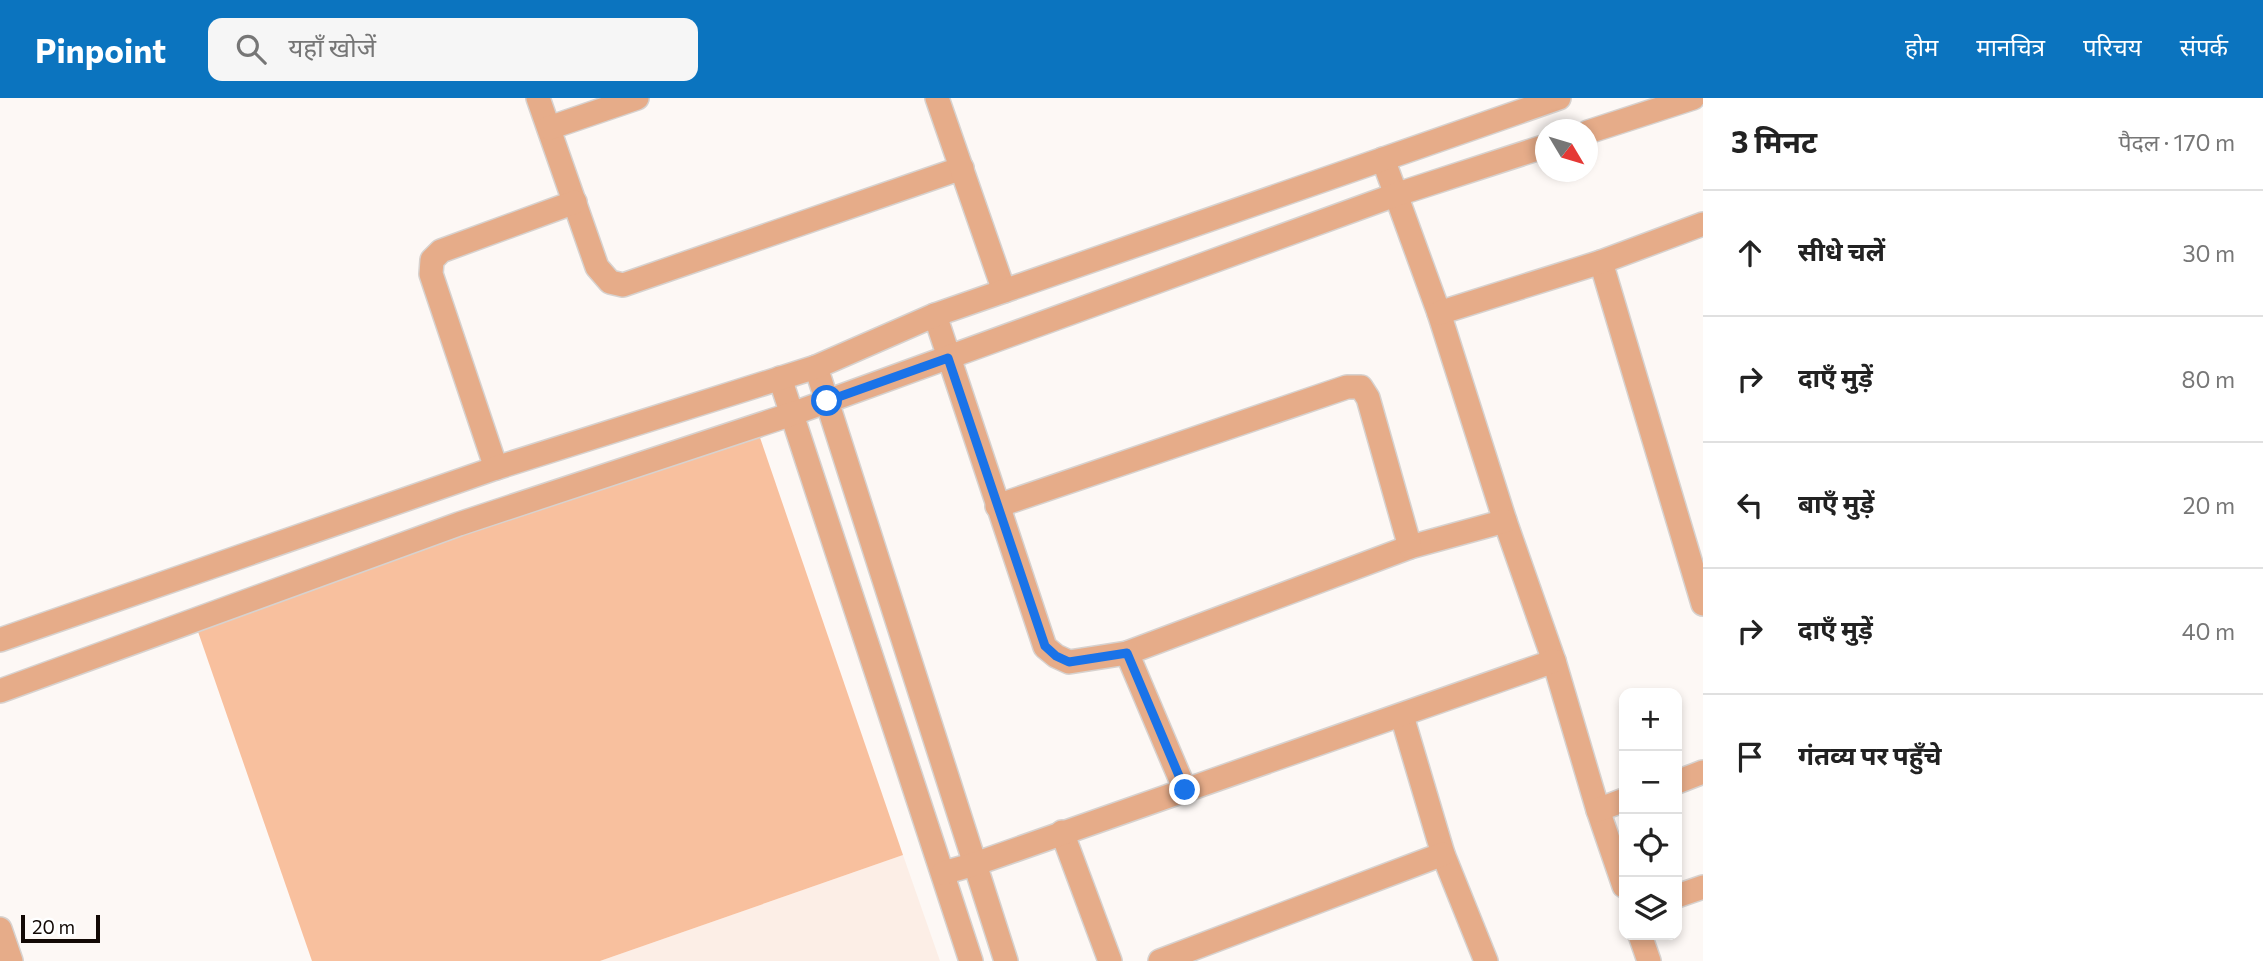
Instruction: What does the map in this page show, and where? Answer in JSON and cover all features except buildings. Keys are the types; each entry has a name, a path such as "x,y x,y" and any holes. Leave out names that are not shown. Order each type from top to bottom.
{"street":[{"path":"538,98 597,267 610,282 623,285 962,168"},
{"path":"549,128 637,98"},
{"path":"937,98 1004,291"},
{"path":"0,640 496,468 816,367 935,315 1383,159 1525,104 1559,98"},
{"path":"1598,128 1693,98"},
{"path":"0,691 459,524 792,414 1395,195 1535,149"},
{"path":"1383,159 1439,313 1505,521 1554,662 1621,877"},
{"path":"496,468 431,274 432,260 441,251 575,202"},
{"path":"1439,313 1601,262 1703,224"},
{"path":"1601,262 1703,604"},
{"path":"935,315 1045,646 1056,656 1069,662 1127,653 1410,547 1505,521"},
{"path":"816,367 1006,961"},
{"path":"780,378 971,961"},
{"path":"998,506 1347,387 1362,387 1368,398 1410,547"},
{"path":"1127,653 1185,790"},
{"path":"943,873 1554,662"},
{"path":"1402,716 1443,854 1486,961"},
{"path":"1682,780 1703,772"},
{"path":"1598,810 1619,802"},
{"path":"1062,832 1110,961"},
{"path":"1160,961 1443,854"},
{"path":"1682,894 1703,887"},
{"path":"0,929 11,961"},
{"path":"1642,940 1648,961"}],"shaded area":[{"path":"756,426 903,855 600,961 312,961 195,623"},
{"path":"903,855 940,961 600,961"}],"route":[{"path":"827,401 948,358 1045,646 1056,656 1069,662 1127,653 1185,790"}]}
